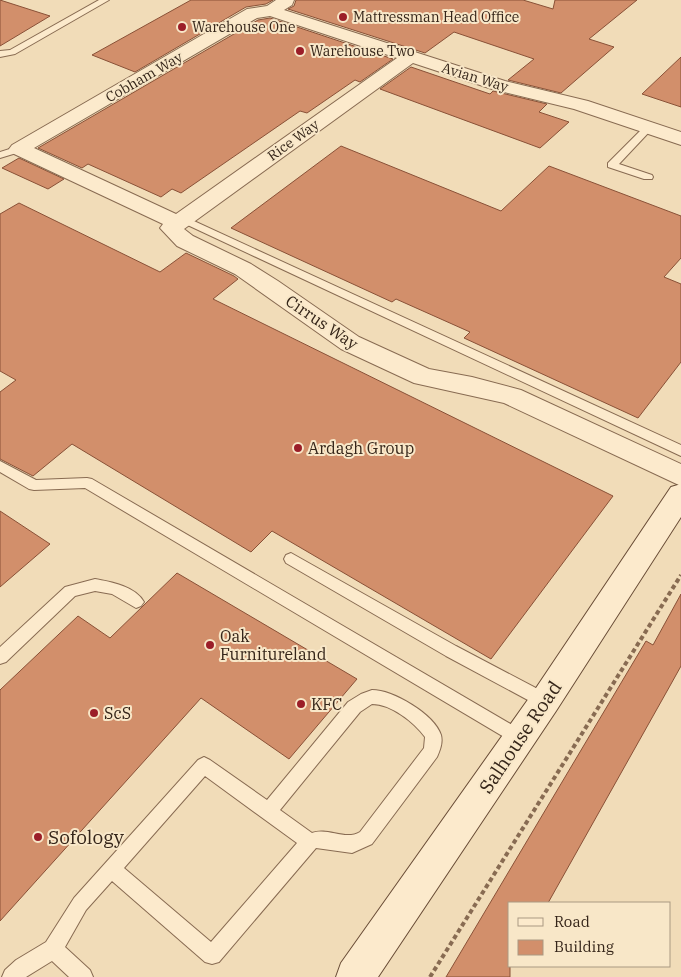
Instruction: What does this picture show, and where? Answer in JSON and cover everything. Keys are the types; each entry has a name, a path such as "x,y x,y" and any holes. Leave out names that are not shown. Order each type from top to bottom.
{"street":[{"path":"271,11 287,0"},
{"name":"Avian Way","path":"271,11 498,85 581,105 681,140"},
{"name":"Cobham Way","path":"10,152 253,13 271,11"},
{"name":"Rice Way","path":"181,221 409,57"},
{"path":"10,152 181,221"},
{"name":"Cirrus Way","path":"181,221 171,228 186,240 244,269 350,343 423,377 512,396 681,476"},
{"name":"Salhouse Road","path":"355,977 545,701 681,494"}],"lane":[{"path":"0,54 12,52 105,0"},
{"path":"648,128 612,165 648,177"},
{"path":"181,221 681,451"},
{"path":"0,466 34,485 87,483 520,738"},
{"path":"290,559 451,651 545,701"},
{"path":"0,658 70,591 95,585 116,589 136,602"},
{"path":"112,869 212,955 310,842 315,839 328,840 349,846 362,842 366,838 431,752 434,744 432,735 425,724 408,711 376,697 366,699 354,707 268,812"},
{"path":"12,977 23,967 53,949 80,904 204,766 310,842"},
{"path":"53,949 83,977"}],"path":[{"path":"430,977 681,575"}],"building":[{"path":"0,0 50,16 0,46"},
{"name":"Warehouse One","path":"191,0 273,0 266,4 246,7 135,72 92,55"},
{"path":"296,0 523,0 553,9 555,0 637,0 589,39 614,47 561,93 508,80 534,59 454,32 425,53 288,9 294,6"},
{"path":"270,18 393,59 360,82 355,80 307,113 300,111 181,193 172,189 161,197 88,164 82,168 38,148 258,20"},
{"path":"681,57 681,107 642,94"},
{"path":"411,67 490,94 493,91 547,104 539,112 569,122 540,148 380,89"},
{"path":"341,146 501,211 549,166 681,216 681,258 664,277 681,284 681,362 638,418 464,338 470,332 396,299 392,302 231,228"},
{"path":"19,158 64,179 48,189 2,168"},
{"name":"Ardagh Group","path":"19,203 160,272 186,253 234,276 238,279 213,299 613,496 491,659 272,531 251,552 72,444 33,476 0,459 0,392 16,380 0,371 0,214"},
{"path":"0,511 50,544 0,587"},
{"path":"177,573 357,679 289,759 201,698 0,921 0,690 78,616 110,638"},
{"path":"681,594 681,666 549,902 508,902 508,967 510,967 510,977 446,977 646,641 653,645"}],"place":[{"name":"Mattressman Head Office","path":"343,17"},
{"name":"Warehouse One","path":"182,27"},
{"name":"Warehouse Two","path":"300,51"},
{"name":"Ardagh Group","path":"298,448"},
{"name":"Oak Furnitureland","path":"210,645"},
{"name":"KFC","path":"301,704"},
{"name":"ScS","path":"94,713"},
{"name":"Sofology","path":"38,837"}]}
